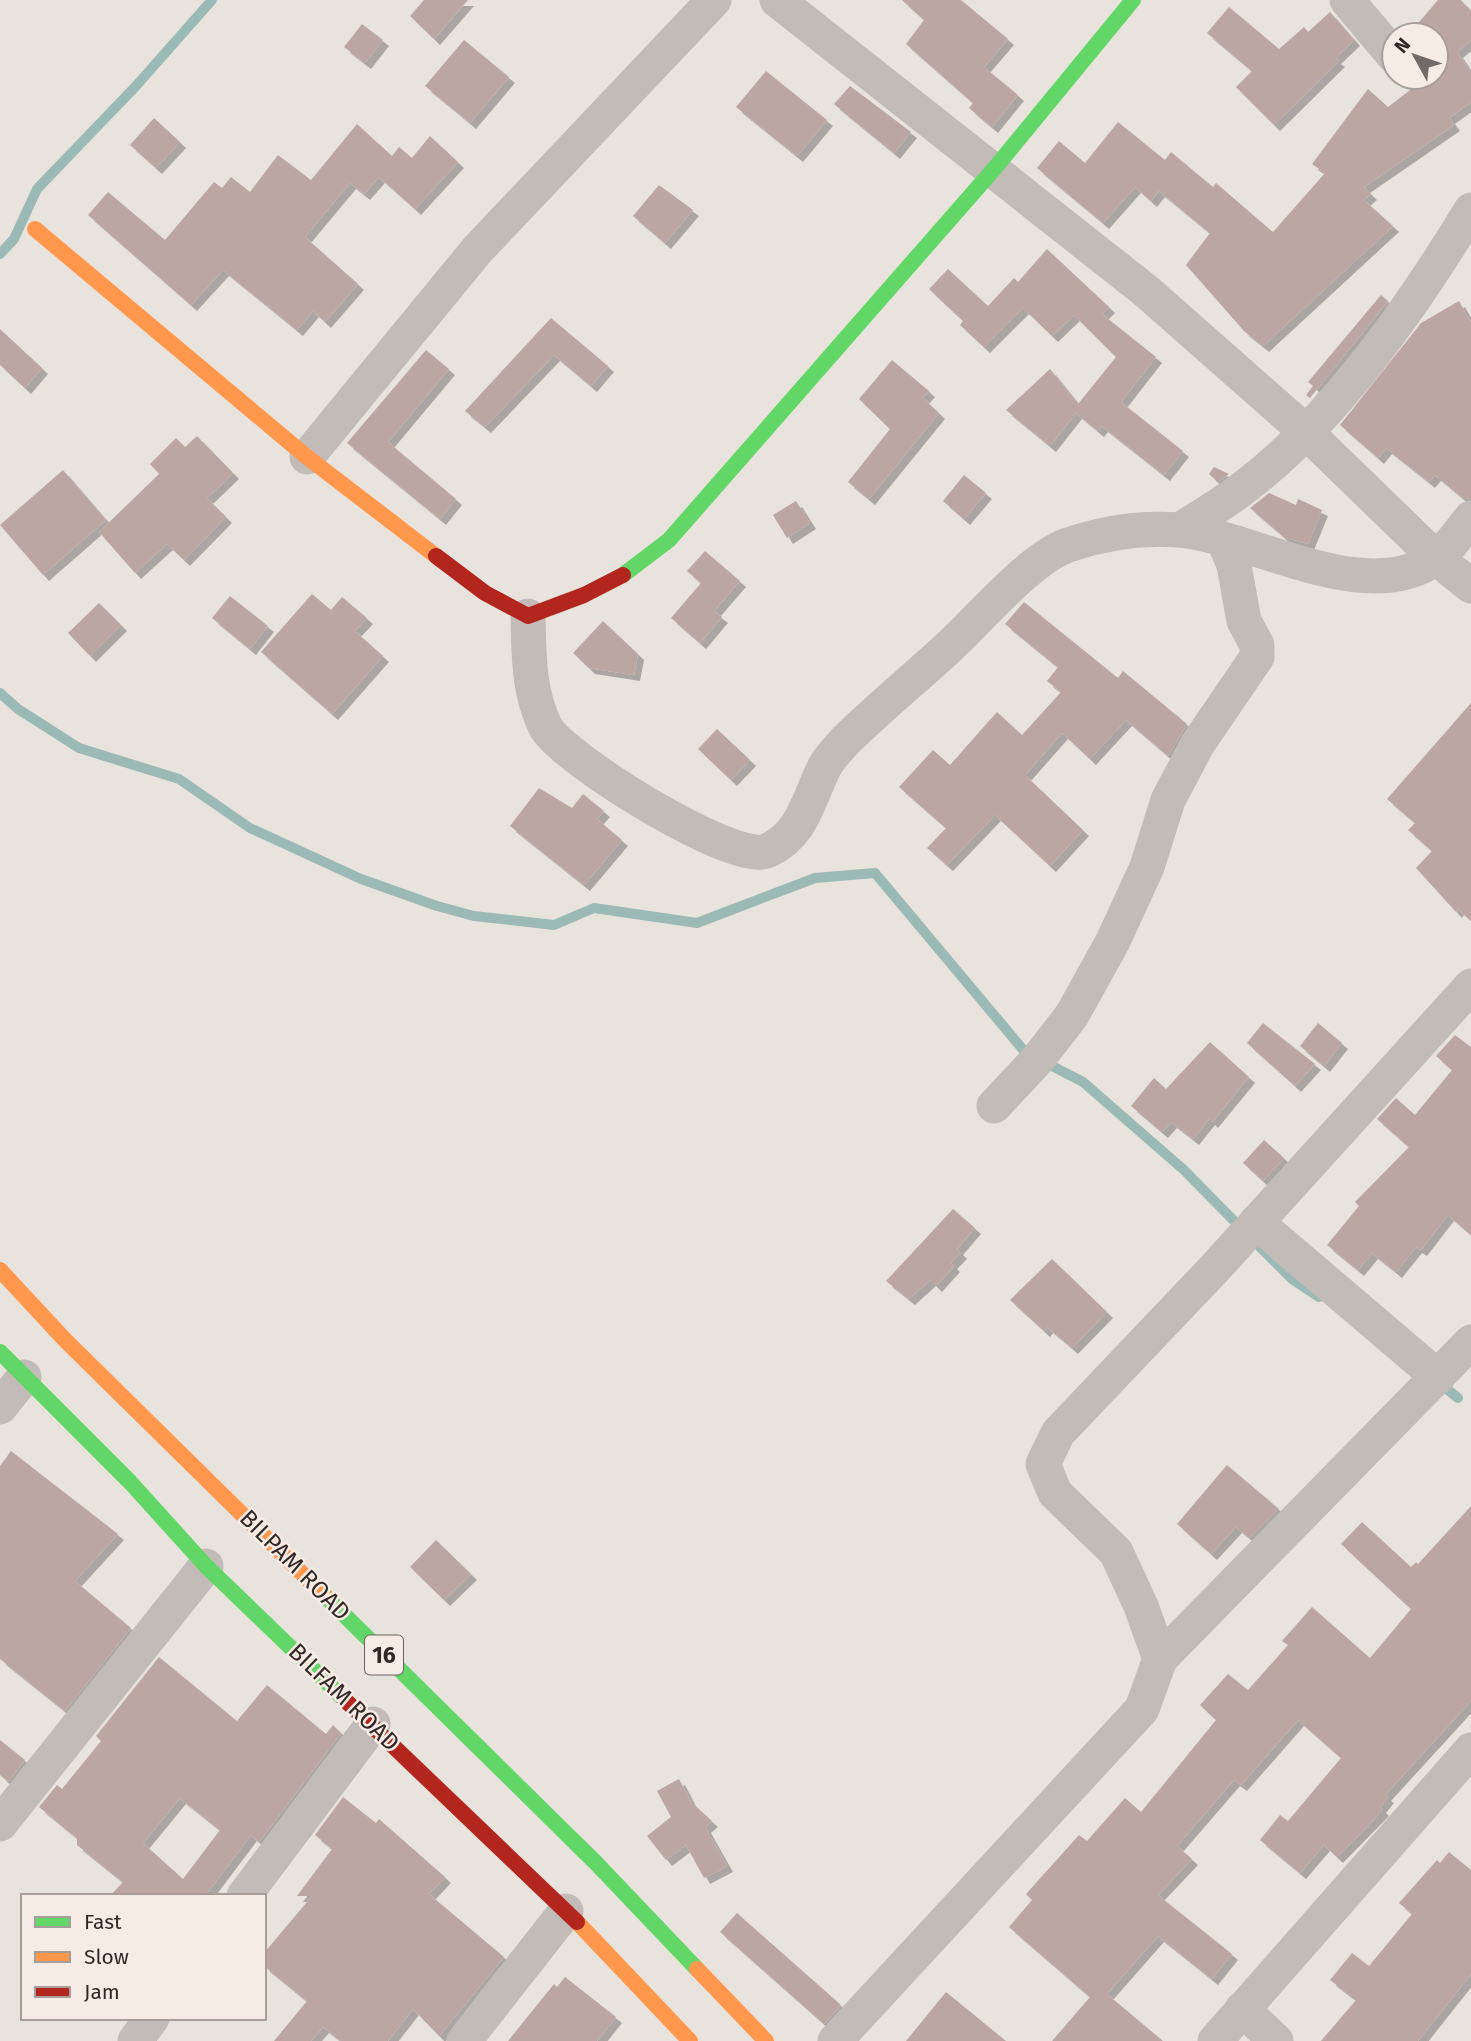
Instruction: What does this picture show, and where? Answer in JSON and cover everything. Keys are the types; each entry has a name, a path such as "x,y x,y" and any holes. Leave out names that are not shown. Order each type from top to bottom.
{"main road":[{"path":"35,229 307,457 485,593 528,616 584,595 621,576 670,540 994,169 1133,0"},
{"name":"BILPAM ROAD","path":"0,1270 65,1340 597,1864 766,2041"},
{"name":"BILFAM ROAD","path":"0,1352 130,1482 206,1566 566,1911 691,2041"}],"street":[{"path":"307,457 478,249 714,0"},
{"path":"777,0 1146,291 1306,432 1436,558 1471,586"},
{"path":"1347,0 1380,39"},
{"path":"1180,530 1243,488 1306,432 1372,354 1436,267 1471,210"},
{"path":"528,616 529,676 546,728 590,769 692,829 734,848 763,853 785,842 808,811 826,764 845,741 1028,571 1066,546 1099,537 1153,530 1180,530 1223,539 1299,565 1366,575 1402,572 1436,558 1471,518"},
{"path":"994,1106 1038,1059 1073,1015 1113,941 1147,867 1168,800 1197,745 1257,657 1257,645 1244,621 1234,565 1223,539"},
{"path":"1160,1659 1142,1606 1116,1552 1055,1493 1043,1464 1058,1433 1256,1222 1471,986"},
{"path":"1256,1222 1438,1377"},
{"path":"835,2041 1142,1709 1160,1659 1471,1342"},
{"path":"0,1407 24,1377"},
{"path":"0,1824 206,1566"},
{"path":"246,1894 373,1724"},
{"path":"1215,2041 1471,1750"},
{"path":"464,2041 566,1911"},
{"path":"1242,2009 1276,2041"},
{"path":"135,2041 151,2020"}],"building":[{"path":"424,0 468,0 434,39 410,16"},
{"path":"902,0 961,0 1008,39 984,67 1018,95 992,127 969,108 973,103 906,44 924,20"},
{"path":"1438,0 1461,0 1471,11 1471,40 1457,52 1471,72 1471,102 1449,118 1454,125 1364,187 1371,194 1364,200 1393,226 1263,346 1244,331 1186,265 1210,233 1159,191 1151,201 1135,187 1103,223 1037,168 1059,141 1085,163 1118,122 1165,160 1171,152 1213,187 1216,183 1273,232 1325,173 1312,164 1368,89 1388,107 1409,91 1450,91 1450,21 1420,21"},
{"path":"1229,7 1279,49 1304,27 1308,32 1330,12 1354,40 1335,58 1339,61 1274,125 1236,87 1252,71 1207,33"},
{"path":"362,24 383,40 365,63 344,47"},
{"path":"464,40 509,77 470,123 425,86"},
{"path":"766,71 827,120 797,156 736,107"},
{"path":"850,86 911,132 894,153 834,104"},
{"path":"154,118 180,142 156,168 130,145"},
{"path":"357,124 392,156 399,147 412,158 430,136 458,162 415,209 379,177 364,194 350,183 305,237 358,284 325,322 313,311 297,330 223,270 191,305 88,215 108,192 165,240 214,182 222,188 231,177 250,192 278,155 311,180"},
{"path":"659,185 693,210 665,243 633,216"},
{"path":"1047,249 1109,307 1102,314 1156,357 1121,402 1183,451 1164,475 1102,426 1098,431 1076,413 1050,446 1006,410 1050,369 1078,404 1116,357 1074,315 1052,336 1023,308 984,347 960,325 963,321 929,289 948,269 988,306 1014,278 1018,282"},
{"path":"1381,295 1388,301 1310,398 1306,395 1313,386 1308,382"},
{"path":"1459,301 1471,322 1471,498 1464,499 1435,475 1429,482 1386,448 1378,458 1340,425 1421,323"},
{"path":"551,318 608,366 591,386 554,355 485,427 465,411"},
{"path":"0,329 42,368 25,388 0,365"},
{"path":"426,350 449,369 388,442 456,499 440,519 347,443"},
{"path":"892,360 929,391 923,398 939,413 869,499 848,482 890,429 859,399"},
{"path":"197,436 233,473 207,498 226,517 184,560 167,544 135,573 99,532 159,474 150,464 176,438 185,447"},
{"path":"1214,467 1229,474 1218,482 1209,474"},
{"path":"63,470 106,520 43,575 0,525"},
{"path":"964,475 986,493 964,519 943,501"},
{"path":"1269,493 1296,505 1298,499 1322,510 1308,544 1284,537 1250,508"},
{"path":"796,501 810,523 787,538 773,515"},
{"path":"705,551 740,581 714,611 722,617 700,643 671,618 701,583 687,571"},
{"path":"312,594 331,610 342,597 367,618 355,631 383,656 332,714 261,652"},
{"path":"230,596 268,626 250,649 212,618"},
{"path":"1024,602 1118,678 1123,671 1187,724 1168,756 1126,720 1090,759 1062,733 1025,775 1083,830 1050,866 995,815 947,865 927,848 946,828 899,787 933,750 950,765 997,712 1022,735 1061,692 1047,681 1058,667 1005,624"},
{"path":"99,603 121,625 90,656 68,633"},
{"path":"603,621 638,654 634,675 589,668 573,653"},
{"path":"1471,703 1471,921 1458,909 1456,912 1416,868 1432,851 1408,830 1415,823 1387,799"},
{"path":"717,729 750,760 731,780 698,749"},
{"path":"539,788 572,808 583,794 604,811 597,819 622,840 584,885 510,826"},
{"path":"1263,1023 1315,1064 1295,1086 1247,1043"},
{"path":"1318,1023 1342,1043 1324,1066 1300,1046"},
{"path":"1455,1035 1471,1047 1471,1235 1448,1215 1421,1250 1416,1247 1396,1272 1372,1253 1358,1270 1327,1245 1359,1206 1355,1202 1409,1147 1377,1119 1396,1098 1415,1115 1452,1070 1436,1056"},
{"path":"1210,1042 1249,1077 1212,1122 1209,1119 1193,1139 1171,1122 1162,1132 1131,1106 1154,1078 1166,1089"},
{"path":"1264,1140 1284,1158 1263,1181 1243,1163"},
{"path":"953,1209 975,1228 957,1249 961,1253 951,1263 954,1266 936,1286 930,1280 909,1299 886,1281"},
{"path":"1052,1259 1107,1312 1072,1348 1047,1327 1044,1331 1010,1300"},
{"path":"11,1451 118,1534 75,1581 131,1628 65,1711 0,1659 0,1466"},
{"path":"1227,1465 1279,1509 1250,1538 1236,1527 1211,1554 1177,1524"},
{"path":"1471,1506 1471,1701 1385,1795 1388,1797 1380,1807 1383,1810 1337,1857 1324,1845 1300,1873 1260,1840 1280,1815 1288,1821 1341,1758 1298,1720 1241,1785 1234,1780 1177,1846 1192,1859 1158,1895 1232,1954 1212,1979 1158,1936 1107,1994 1163,2041 1052,2041 1090,1997 1009,1927 1032,1900 1026,1894 1079,1835 1087,1841 1125,1798 1141,1812 1216,1720 1200,1705 1228,1674 1248,1690 1288,1645 1282,1641 1312,1607 1370,1658 1411,1609 1341,1544 1362,1522 1411,1567 1416,1562 1418,1564"},
{"path":"436,1540 471,1574 444,1600 410,1567"},
{"path":"159,1657 237,1721 267,1685 326,1734 333,1725 341,1733 259,1842 251,1835 207,1894 112,1894 123,1882 77,1845 77,1838 39,1807 57,1785 62,1789 101,1741 96,1736","holes":["180,1798 220,1830 183,1879 143,1843"]},
{"path":"0,1740 25,1760 8,1782 0,1775"},
{"path":"679,1779 691,1802 712,1821 705,1827 727,1866 704,1878 686,1845 666,1860 647,1836 671,1817 657,1791"},
{"path":"343,1797 376,1823 379,1819 445,1877 429,1894 504,1957 439,2036 413,2009 388,2041 341,2041 323,2027 311,2041 274,2041 307,2001 266,1968 266,1951 312,1896 297,1896 332,1849 315,1835"},
{"path":"1449,1852 1471,1870 1471,1974 1418,2041 1321,2041 1356,2000 1330,1980 1352,1953 1369,1966 1412,1914 1399,1903 1437,1860 1440,1863"},
{"path":"737,1913 841,2005 824,2024 720,1932"},
{"path":"565,1977 616,2017 597,2041 508,2041 554,1984 557,1987"},
{"path":"946,1992 1006,2041 906,2041"}],"waterway":[{"path":"0,254 14,239 37,189 136,86 212,0"},
{"path":"0,693 18,709 79,748 179,779 250,828 361,879 474,916 554,925 594,908 697,923 815,878 875,873 1025,1052 1083,1082 1184,1170 1243,1230"},
{"path":"1260,1247 1292,1279 1319,1297"},
{"path":"1438,1382 1458,1398"}],"traffic: fast":[{"path":"623,575 669,540 994,169 1133,0"},
{"path":"0,1352 130,1482 206,1566 344,1699"},
{"path":"324,1595 597,1864 697,1969"}],"traffic: slow":[{"path":"35,229 307,457 436,556"},
{"path":"0,1270 65,1340 324,1595"},
{"path":"577,1922 690,2041"},
{"path":"697,1969 766,2041"}],"traffic: jam":[{"path":"436,556 485,593 528,616 584,595 623,575"},
{"path":"344,1699 577,1922"}]}
